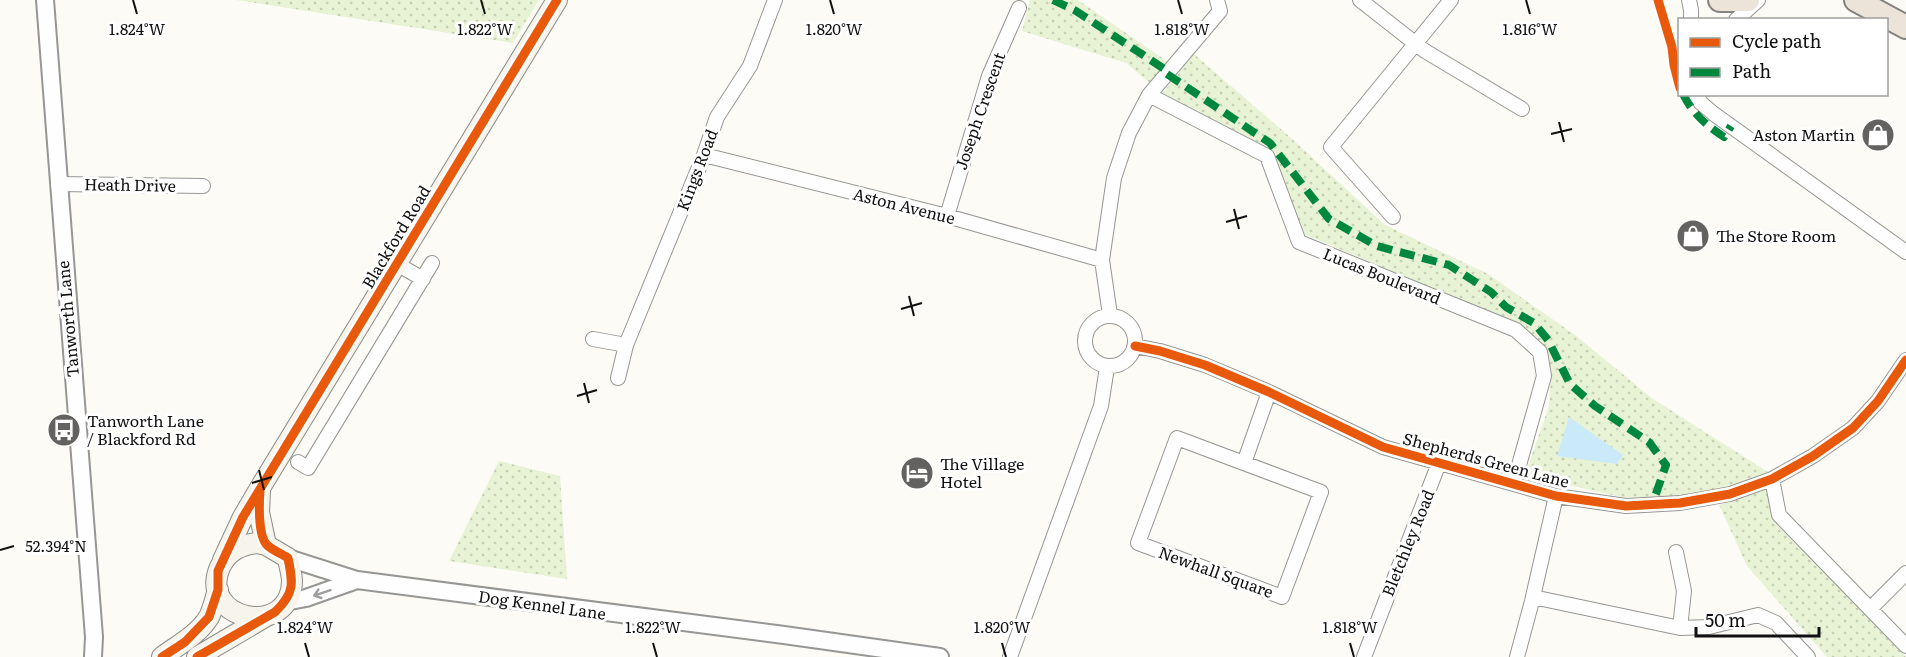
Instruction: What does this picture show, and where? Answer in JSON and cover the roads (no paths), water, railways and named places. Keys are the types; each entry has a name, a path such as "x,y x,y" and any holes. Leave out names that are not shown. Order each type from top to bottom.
{"highway":[{"path":"1720,0 1748,0"},
{"path":"1859,1 1906,27"}],"main road":[{"name":"Blackford Road","path":"223,560 243,517 557,0"},
{"path":"260,489 259,512 266,545"},
{"path":"162,657 185,642 209,617 218,590 218,571 223,560 232,551 245,544 266,545 288,558 292,581 290,593 285,602 275,612 197,657"},
{"path":"218,590 229,608 238,614 248,617 265,617"}],"street":[{"name":"Tanworth Lane","path":"45,0 94,637 93,657"},
{"name":"Kings Road","path":"618,378 626,345 704,155 717,117 750,66 775,0"},
{"path":"1110,315 1102,260 1113,178 1129,133 1149,95 1220,11 1217,0"},
{"path":"1360,0 1425,51 1522,109"},
{"path":"1393,217 1331,147 1451,0"},
{"path":"1689,0 1691,18"},
{"path":"1738,18 1758,0"},
{"name":"Joseph Crescent","path":"947,216 989,76 1019,8"},
{"name":"Lucas Boulevard","path":"1149,95 1267,156 1299,242 1516,330 1540,352 1544,376 1514,483"},
{"path":"1696,96 1714,114 1906,252"},
{"path":"1710,96 1714,114"},
{"name":"Aston Avenue","path":"704,155 947,216 1102,260"},
{"name":"Heath Drive","path":"58,184 203,186"},
{"path":"298,462 308,468 432,263"},
{"path":"397,264 423,279"},
{"path":"1110,315 1128,324 1135,338 1135,346 1128,359 1122,364 1107,367 1091,359 1086,352 1084,336 1092,322 1110,315"},
{"path":"593,339 626,345"},
{"name":"Shepherds Green Lane","path":"1135,346 1205,365 1269,392 1383,447 1556,496 1626,506 1680,503 1730,494 1772,479 1814,456 1853,428 1878,401 1906,360"},
{"path":"1010,657 1101,405 1107,367"},
{"path":"1244,463 1269,392"},
{"name":"Newhall Square","path":"1177,438 1244,463 1321,492 1282,597 1138,543 1177,438"},
{"name":"Bletchley Road","path":"1364,657 1439,463"},
{"path":"1772,479 1779,515 1906,646"},
{"path":"1517,657 1556,496"},
{"path":"1676,552 1684,591 1680,628"},
{"name":"Dog Kennel Lane","path":"288,558 357,580 940,657"},
{"path":"1870,609 1906,573"},
{"name":"Dog Kennel Lane","path":"285,602 306,598 357,580"},
{"path":"1533,597 1680,628 1709,627 1758,615 1776,623 1808,657"},
{"name":"Tanworth Lane","path":"94,637 107,657"}],"water":[{"path":"1569,417 1623,455 1617,464 1557,456"}],"place":[{"name":"Aston Martin","path":"1878,135"},
{"name":"The Store Room","path":"1693,236"},
{"name":"Tanworth Lane / Blackford Rd","path":"64,430"},
{"name":"The Village Hotel","path":"917,473"}]}
